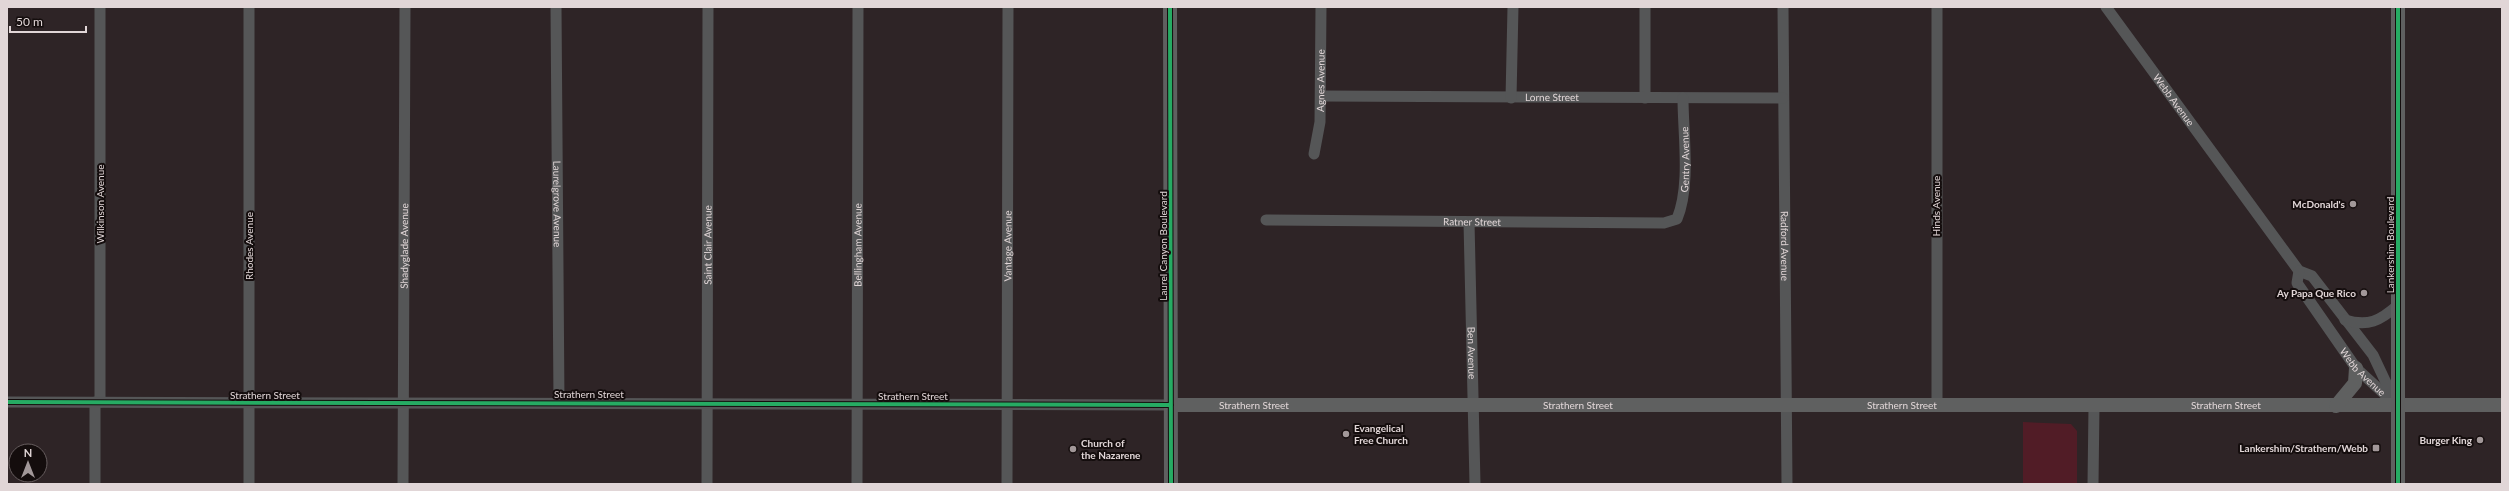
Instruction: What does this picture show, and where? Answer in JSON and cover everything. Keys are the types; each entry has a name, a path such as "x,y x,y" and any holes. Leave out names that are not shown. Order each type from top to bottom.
{"main road":[{"name":"Laurel Canyon Boulevard","path":"1170,7 1171,484"},
{"name":"Lankershim Boulevard","path":"2398,7 2398,484"},
{"path":"2336,406 2355,383 2356,368"},
{"name":"Strathern Street","path":"1171,405 2502,405"}],"street":[{"name":"Wilkinson Avenue","path":"95,484 98,402 100,7"},
{"name":"Rhodes Avenue","path":"249,7 249,484"},
{"name":"Shadyglade Avenue","path":"403,484 404,7"},
{"name":"Laurelgrove Avenue","path":"556,7 559,402"},
{"name":"Saint Clair Avenue","path":"707,484 708,7"},
{"name":"Bellingham Avenue","path":"857,484 858,7"},
{"name":"Vantage Avenue","path":"1007,484 1008,7"},
{"name":"Agnes Avenue","path":"1314,154 1320,122 1320,7"},
{"path":"1511,98 1513,7"},
{"path":"1645,7 1645,98"},
{"name":"Radford Avenue","path":"1783,7 1786,484"},
{"name":"Hinds Avenue","path":"1937,7 1937,406"},
{"name":"Webb Avenue","path":"2106,7 2299,271 2312,276 2373,355 2397,406"},
{"name":"Lorne Street","path":"1321,96 1783,98"},
{"name":"Gentry Avenue","path":"1677,219 1684,189 1683,98"},
{"name":"Ratner Street","path":"1266,220 1664,223 1677,219"},
{"name":"Ben Avenue","path":"1469,222 1475,484"},
{"name":"Webb Avenue","path":"2299,271 2297,283 2356,368 2397,406"},
{"path":"2345,320 2357,324 2373,323 2383,319 2398,305"},
{"name":"Strathern Street","path":"7,402 403,404 559,402 708,404 1171,405"},
{"path":"2094,406 2094,484"}],"shaded area":[{"path":"2023,422 2071,424 2077,431 2077,484 2023,484"}],"cycle path":[{"path":"1170,7 1171,484"},
{"path":"2398,7 2398,484"},
{"path":"7,402 1171,405"}],"place":[{"name":"McDonald's","path":"2353,204"},
{"name":"Ay Papa Que Rico","path":"2364,293"},
{"name":"Evangelical Free Church","path":"1346,434"},
{"name":"Burger King","path":"2480,440"},
{"name":"Lankershim/Strathern/Webb","path":"2376,448"},
{"name":"Church of the Nazarene","path":"1073,449"}]}
